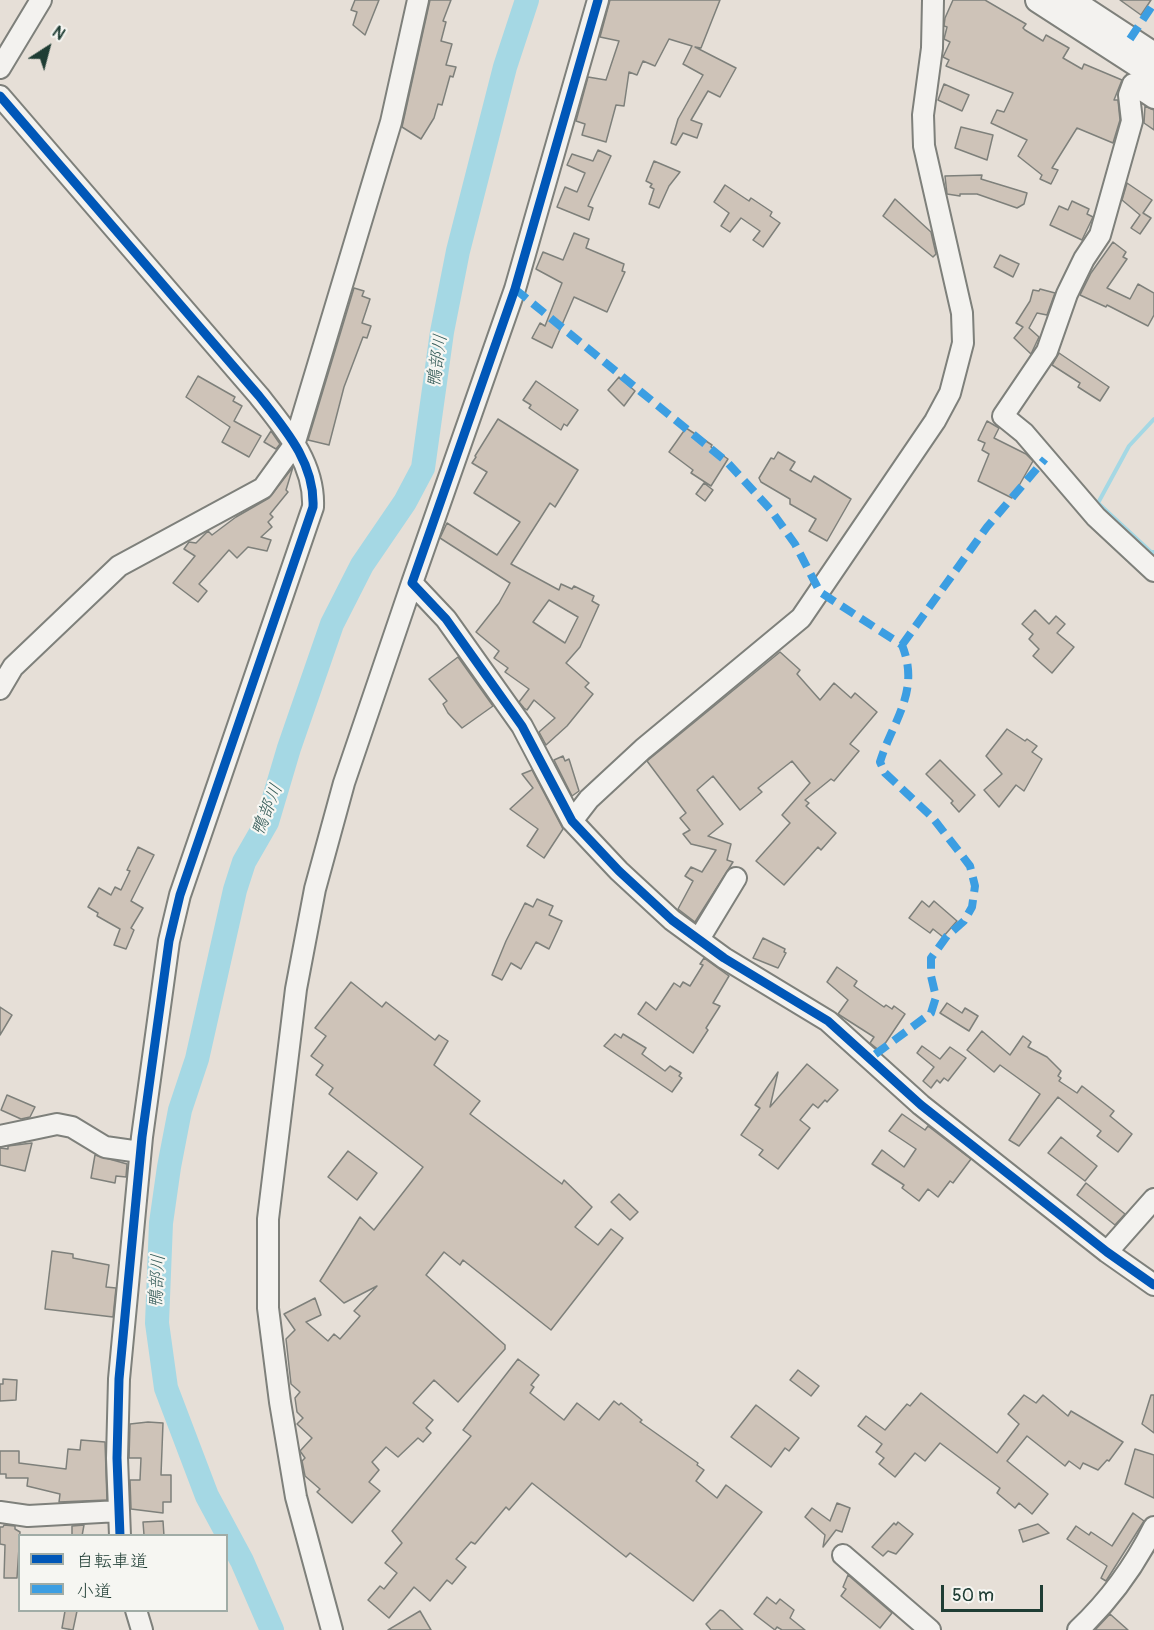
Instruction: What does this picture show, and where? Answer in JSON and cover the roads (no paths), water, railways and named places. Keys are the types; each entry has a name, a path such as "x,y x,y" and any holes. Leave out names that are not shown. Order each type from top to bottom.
{"main road":[{"path":"1038,0 1154,75"},
{"path":"1070,0 1154,55"}],"street":[{"path":"0,68 41,0"},
{"path":"0,689 13,667 119,566 263,488 294,445 390,122 418,0"},
{"path":"332,1630 297,1497 280,1402 268,1308 268,1219 296,989 315,889 344,783 515,289 598,0"},
{"path":"572,820 589,799 643,749 702,698 768,648 801,618 935,421 950,393 963,344 963,313 924,146 923,115 932,48 933,0"},
{"path":"1154,98 1133,84 1129,95 1132,121 1100,236 1084,259 1067,294 1047,351 1003,416 1024,434 1096,517 1154,571"},
{"path":"0,96 253,388 294,445 313,482 313,507 180,895 169,941 140,1152 119,1379 120,1534"},
{"path":"412,583 446,619 522,726 572,820 619,871 672,920 723,958 828,1021 921,1105 1107,1252 1154,1285"},
{"path":"699,939 736,878"},
{"path":"0,1136 57,1124 72,1127 105,1147 140,1152"},
{"path":"1107,1252 1154,1199"},
{"path":"0,1512 28,1516 119,1511"},
{"path":"1078,1630 1104,1606 1123,1581 1154,1527"},
{"path":"843,1554 930,1630"},
{"path":"136,1612 142,1630"}],"waterway":[{"name":"鴨部川","path":"227,1534 207,1496 166,1388 157,1323 161,1223 180,1110 197,1059 235,890 244,862 267,822 289,748 332,624 362,565 405,502 423,468 442,332 458,251 505,67 527,0"},
{"path":"1154,419 1129,446 1098,503 1151,552 1154,552"},
{"name":"鴨部川","path":"228,1535 272,1630"}]}
